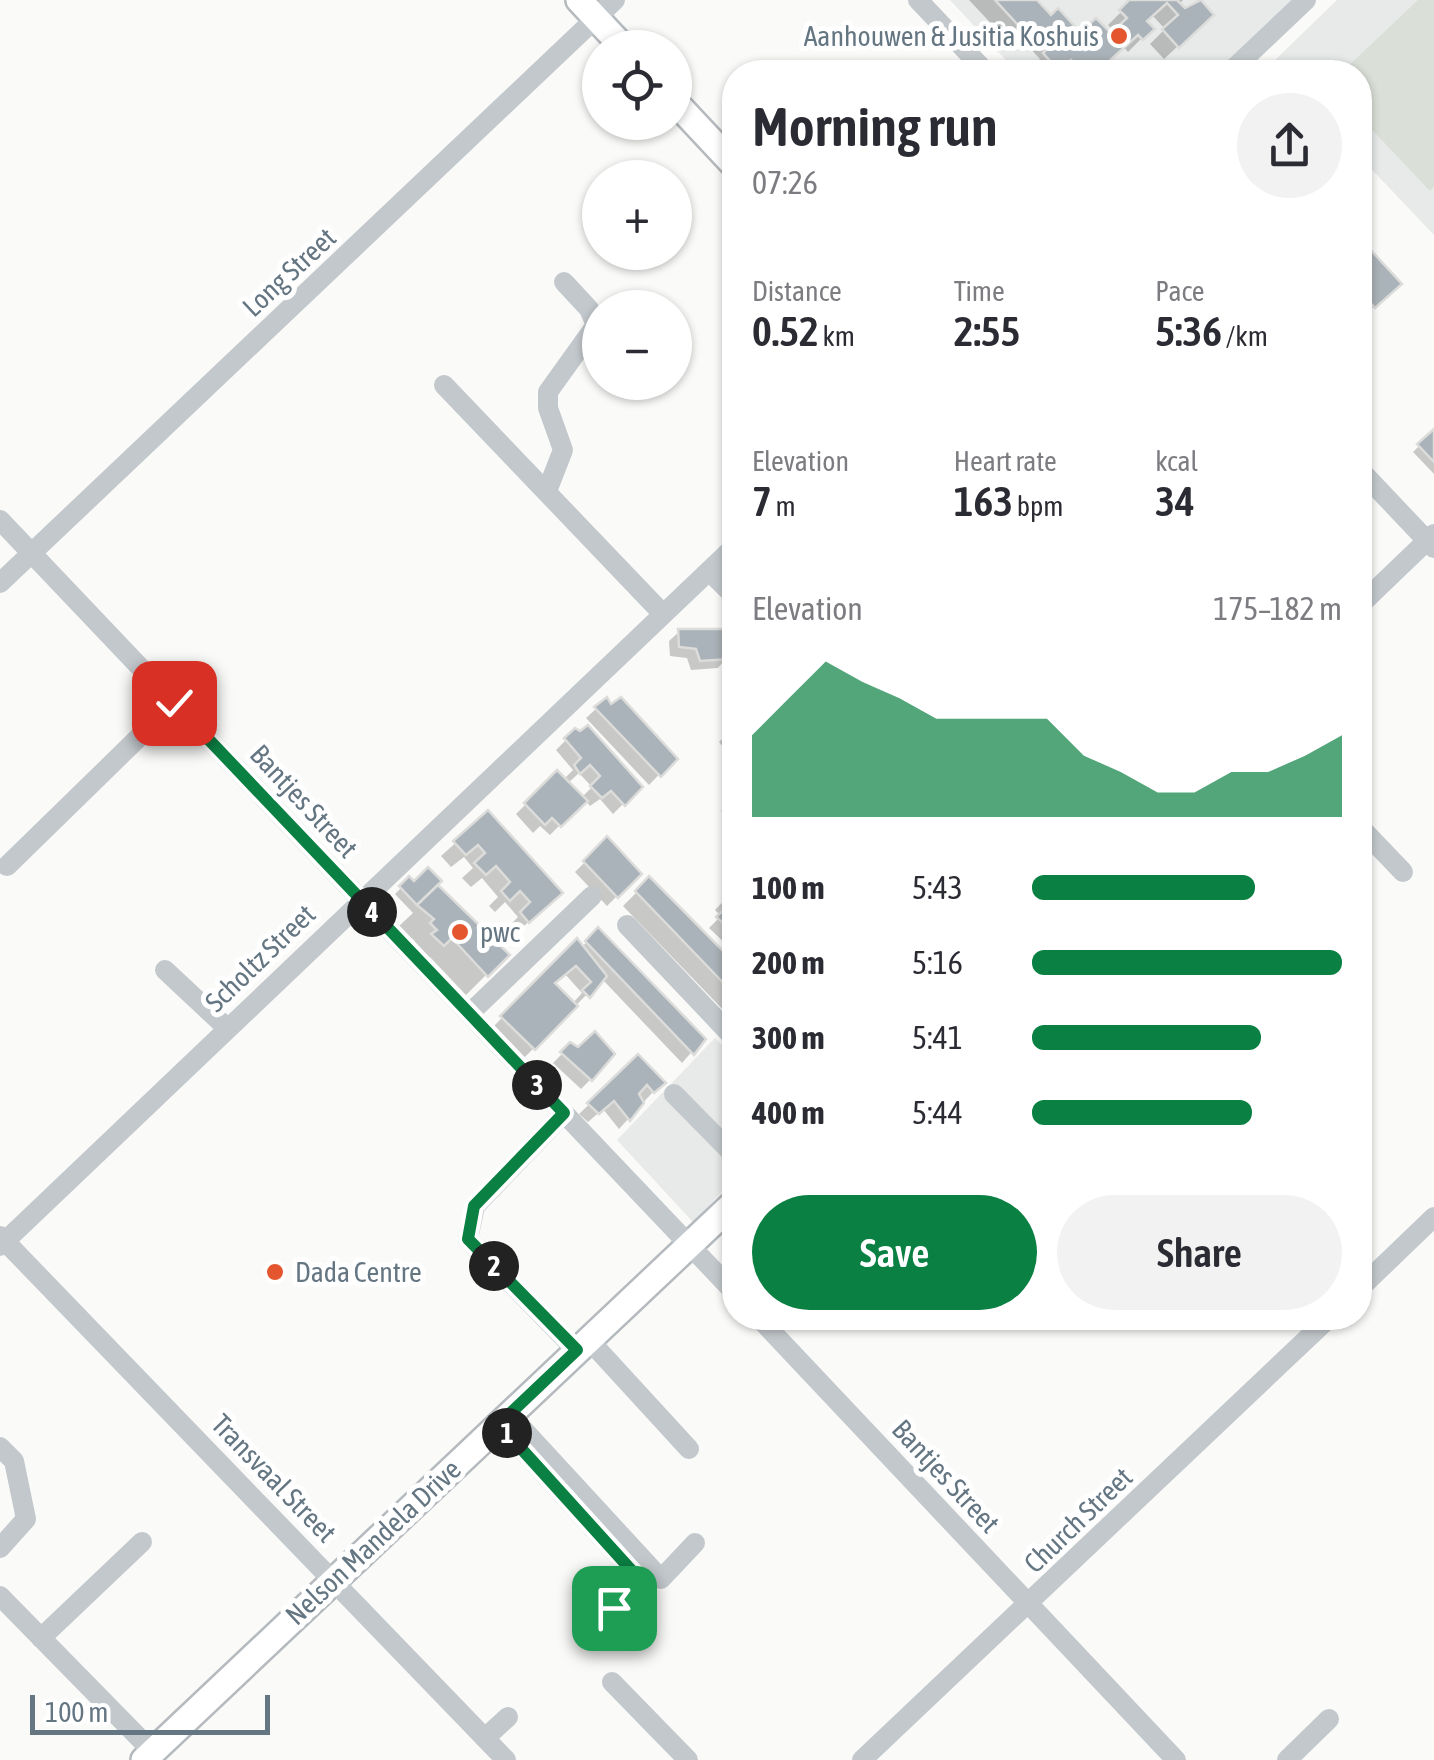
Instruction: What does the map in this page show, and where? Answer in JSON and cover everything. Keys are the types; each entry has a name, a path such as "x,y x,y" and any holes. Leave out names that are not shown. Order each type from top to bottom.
{"main road":[{"path":"588,10 607,30"},
{"path":"692,120 722,152"},
{"name":"Nelson Mandela Drive","path":"148,1756 722,1214"}],"street":[{"name":"Long Street","path":"0,583 588,10 615,0"},
{"path":"918,0 975,60"},
{"path":"1243,60 1306,0"},
{"path":"548,491 563,450 548,408 548,392 596,326 588,309 564,282"},
{"path":"444,385 663,614"},
{"path":"1372,482 1432,541 1372,594"},
{"name":"Bantjes Street","path":"0,520 722,1278"},
{"name":"Scholtz Street","path":"2,1242 722,558"},
{"path":"709,571 722,584"},
{"path":"8,866 174,703"},
{"path":"1372,839 1403,872"},
{"path":"470,1013 592,896"},
{"path":"627,925 722,1025"},
{"path":"164,970 227,1028"},
{"path":"674,1094 722,1143"},
{"path":"564,1113 474,1206 468,1239 688,1449"},
{"path":"1372,1276 1434,1217"},
{"name":"Transvaal Street","path":"2,1242 506,1760"},
{"name":"Bantjes Street","path":"770,1330 1176,1760"},
{"name":"Church Street","path":"862,1760 1316,1330"},
{"path":"504,1419 661,1579 695,1543"},
{"path":"504,1419 642,1582 614,1608"},
{"path":"0,1447 14,1461 26,1519 0,1548"},
{"path":"41,1638 142,1542"},
{"path":"0,1596 148,1756"},
{"path":"612,1682 688,1760"},
{"path":"486,1738 508,1717"},
{"path":"1287,1760 1329,1719"}],"shaded area":[{"name":"Aanhouwen & Jusitia Koshuis","path":"950,0 1293,0 1229,60 1006,60"},
{"path":"1337,0 1434,0 1434,235 1372,170 1372,60 1275,60"},
{"path":"1418,0 1434,0 1434,186 1430,191 1372,130 1372,60 1355,60"},
{"path":"715,1038 722,1045 722,1192 693,1222 617,1140"}],"building":[{"path":"995,0 1037,0 1051,15 1058,8 1089,42 1084,51 1098,37 1087,26 1096,18 1111,33 1127,18 1119,10 1129,0 1177,0 1185,8 1201,0 1214,15 1179,48 1162,29 1178,15 1167,3 1147,21 1155,29 1143,40 1138,35 1110,60 1049,60 1043,53 1052,44 1039,30 1030,38"},
{"path":"1372,251 1402,284 1375,308 1372,305"},
{"path":"1434,429 1434,462 1417,444"},
{"path":"678,629 722,629 722,660 700,661 696,649 679,647"},
{"path":"607,697 611,704 621,697 678,759 661,777 594,707"},
{"path":"588,725 643,787 625,806 611,791 602,798 590,786 600,776 590,765 580,774 574,765 581,758 564,738 575,728 580,731"},
{"path":"557,770 588,801 561,827 552,818 545,825 524,803"},
{"path":"488,810 563,893 529,923 520,912 530,902 520,891 510,901 501,891 510,882 496,866 486,875 474,863 485,853 478,845 466,855 453,841"},
{"path":"607,836 642,874 618,898 583,861"},
{"path":"428,867 442,881 417,905 399,886 409,876 414,881"},
{"path":"649,876 722,950 722,981 635,891"},
{"name":"pwc","path":"438,885 510,955 488,977 452,938 444,946 431,934 437,930 430,923 434,919 417,905"},
{"path":"598,927 706,1039 694,1055 585,941"},
{"path":"577,938 607,976 590,998 582,990 591,982 576,966 555,983 578,1006 535,1050 500,1016"},
{"path":"595,1031 615,1054 592,1081 560,1052 570,1042 578,1047"},
{"path":"638,1054 666,1083 654,1093 647,1085 639,1094 644,1103 630,1121 614,1101 599,1114 587,1103"}],"place":[{"name":"Aanhouwen & Jusitia Koshuis","path":"1119,36"},
{"name":"pwc","path":"460,932"},
{"name":"Dada Centre","path":"275,1272"}],"route":[{"path":"174,703 564,1113 474,1206 468,1239 577,1350 499,1424 642,1582 614,1608"}]}
